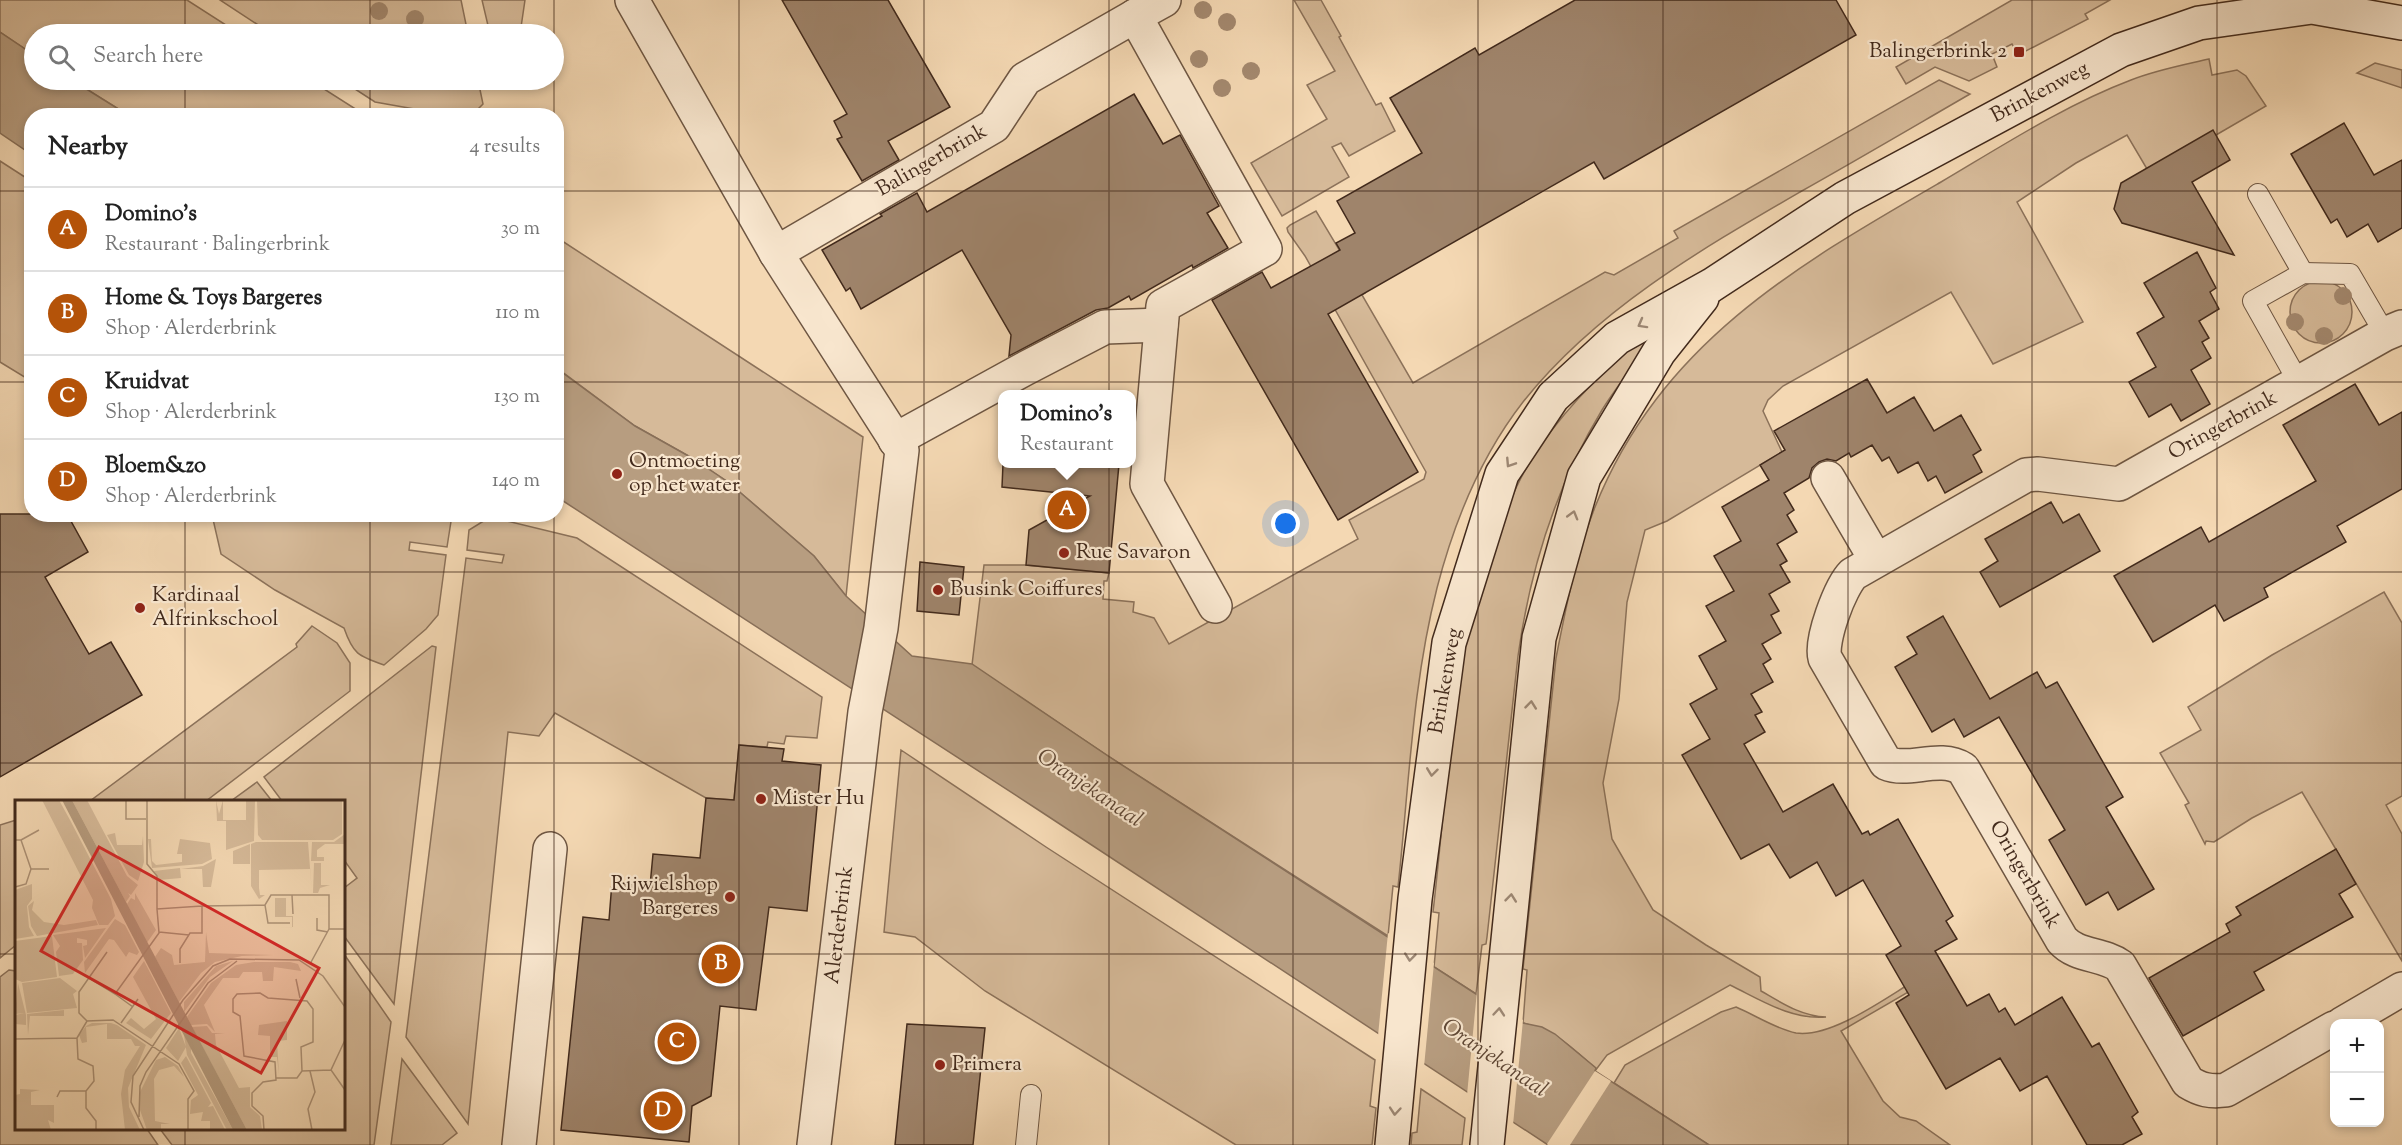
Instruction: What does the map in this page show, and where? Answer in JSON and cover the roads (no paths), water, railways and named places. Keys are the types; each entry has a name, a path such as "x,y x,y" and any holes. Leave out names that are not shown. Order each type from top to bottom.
{"street":[{"path":"632,0 776,253 895,440 1105,327 1161,325"},
{"name":"Balingerbrink","path":"776,253 994,126 1025,79 1164,0"},
{"name":"Brinkenweg","path":"1392,1145 1415,899 1449,644 1502,474 1553,398 1617,338 1712,285 1845,198 2121,50 2199,23 2312,4 2402,23"},
{"path":"1135,16 1265,249 1163,306 1147,484 1215,606"},
{"name":"Brinkenweg","path":"1487,1139 1504,957 1539,638 1584,477 1659,352 1712,285"},
{"name":"Oringerbrink","path":"2330,1030 2226,1090 2212,1092 2200,1089 2188,1082 2120,966 2112,961 2069,948 2062,940 1962,769 1945,762 1891,765 1883,758 1824,654 1824,648 1845,583 1852,574 2030,474 2119,484 2393,331"},
{"name":"Alerderbrink","path":"814,1145 867,705 881,628 902,450 895,440"},
{"path":"1828,478 1876,560"},
{"path":"519,1145 550,849"},
{"path":"2349,1019 2402,989"}],"lane":[{"path":"2258,194 2302,273"},
{"path":"2299,383 2253,301 2302,273 2350,274 2393,331"},
{"path":"1026,1145 1031,1095"}],"water":[{"path":"0,32 24,48 24,90 88,90 117,108 24,108 24,149 0,133"},
{"name":"Oranjekanaal","path":"564,374 635,426 692,458 728,482 814,556 846,596 912,656 972,664 1108,756 1476,994 1523,1023 1542,1027 1555,1034 1596,1068 1595,1071 1709,1145 1548,1145 564,502"}],"place":[{"name":"Balingerbrink 2","path":"2019,52"},
{"name":"Ontmoeting op het water","path":"617,474"},
{"name":"Domino's","path":"1067,510"},
{"name":"Rue Savaron","path":"1064,553"},
{"name":"Busink Coiffures","path":"938,590"},
{"name":"Kardinaal Alfrinkschool","path":"140,608"},
{"name":"Mister Hu","path":"761,799"},
{"name":"Rijwielshop Bargeres","path":"730,897"},
{"name":"Home & Toys Bargeres","path":"721,964"},
{"name":"Kruidvat","path":"677,1042"},
{"name":"Primera","path":"940,1065"},
{"name":"Bloem&zo","path":"663,1111"}]}
